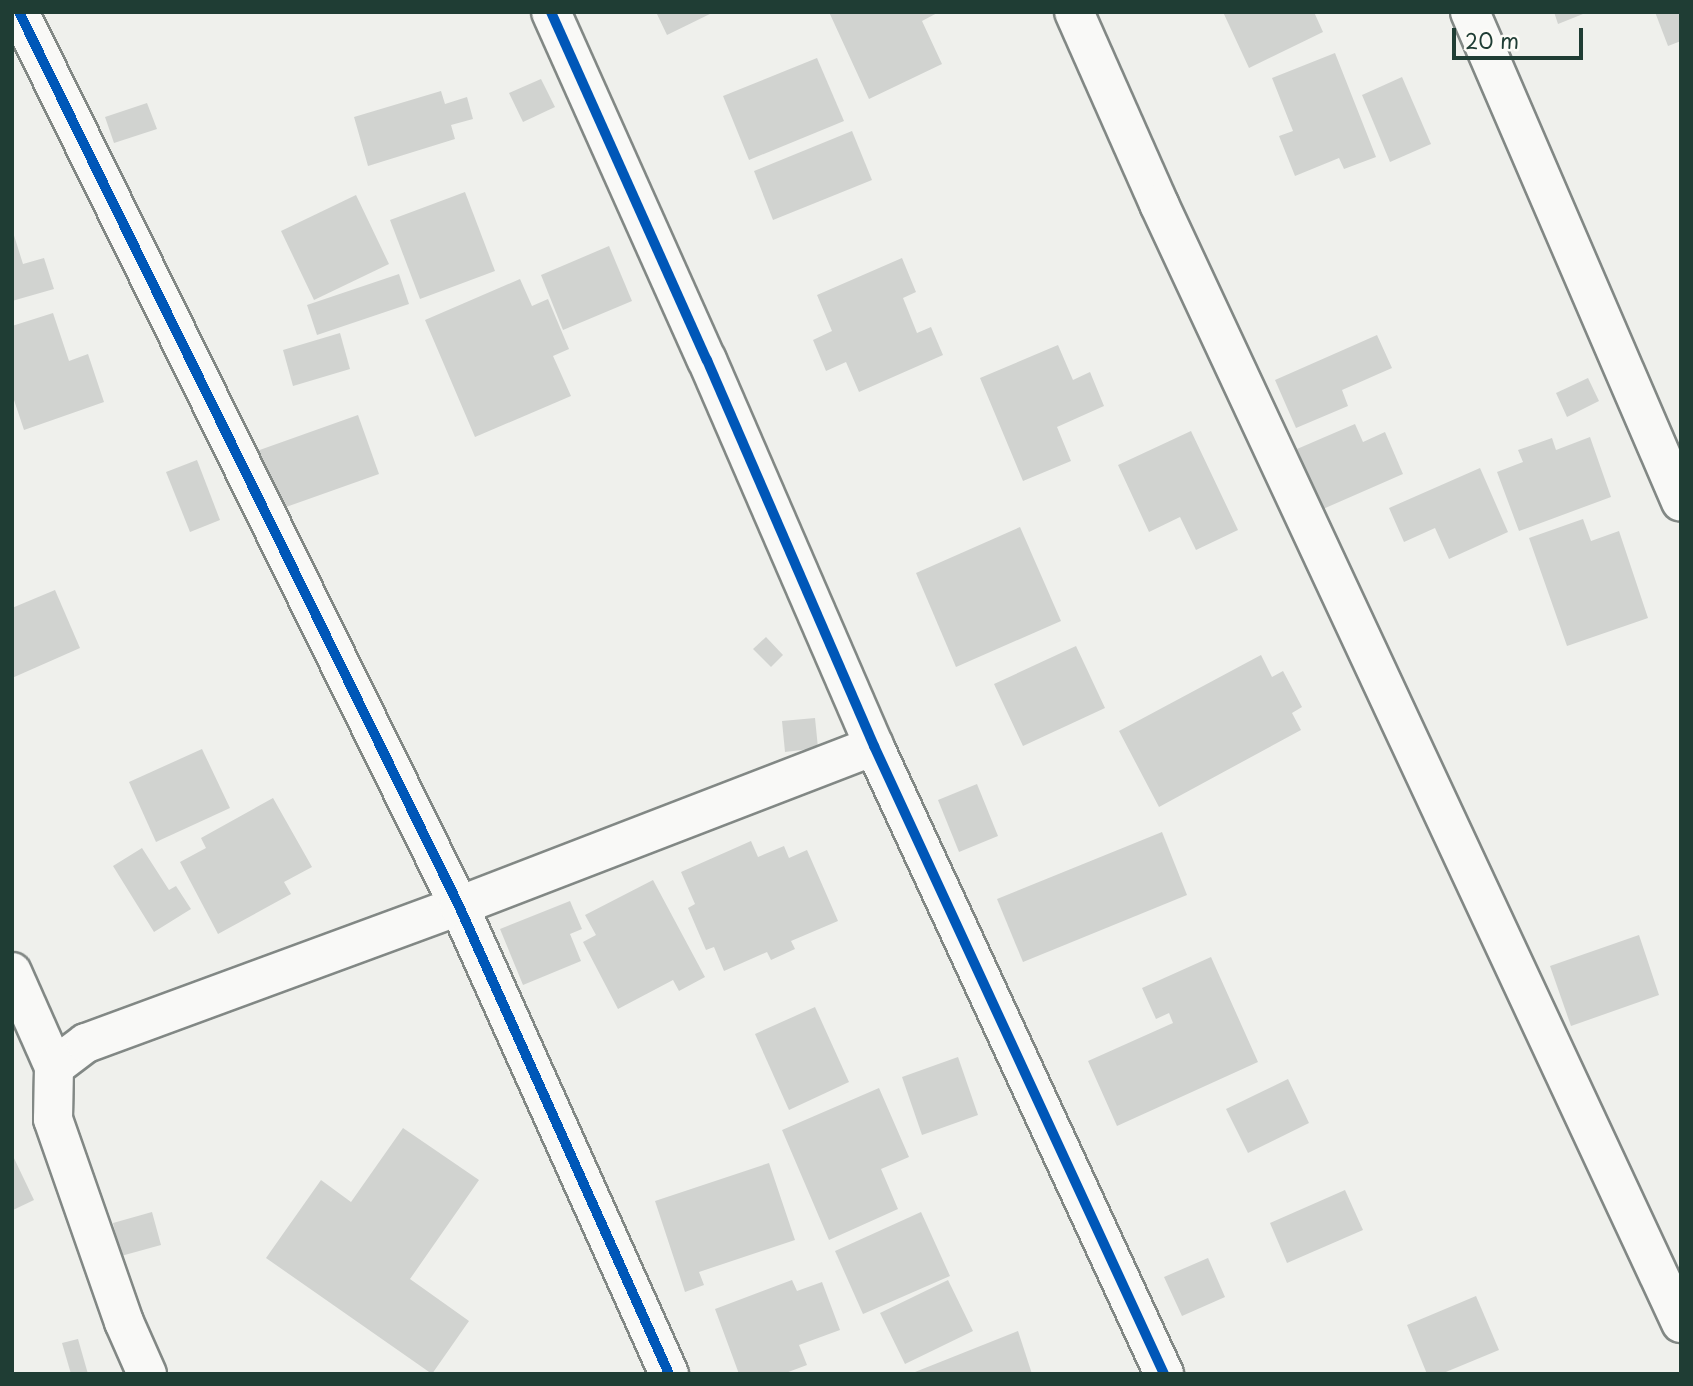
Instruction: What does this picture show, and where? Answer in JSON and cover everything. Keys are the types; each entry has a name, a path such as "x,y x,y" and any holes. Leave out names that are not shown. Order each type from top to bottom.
{"street":[{"path":"19,12 458,906 669,1374"},
{"path":"551,12 707,360 874,746 1164,1374"},
{"path":"1074,12 1165,216 1681,1323"},
{"path":"1470,12 1681,502"},
{"path":"54,1067 86,1043 458,906 874,746"},
{"path":"12,972 54,1067 53,1119 124,1322 147,1374"}],"building":[{"path":"656,12 714,12 667,35"},
{"path":"829,12 939,12 922,21 942,64 869,99"},
{"path":"1223,12 1314,12 1323,32 1249,68"},
{"path":"1554,12 1588,12 1558,24"},
{"path":"1655,12 1681,12 1681,41 1668,46"},
{"path":"1335,53 1376,157 1344,169 1339,158 1295,176 1279,136 1293,131 1272,78"},
{"path":"817,58 844,121 749,160 723,96"},
{"path":"1402,77 1431,144 1390,162 1362,95"},
{"path":"541,79 555,107 523,122 509,93"},
{"path":"441,91 445,104 467,97 473,119 451,125 455,139 368,166 354,117"},
{"path":"147,103 157,129 114,143 105,117"},
{"path":"852,131 872,180 773,220 754,171"},
{"path":"465,192 495,271 420,299 390,220"},
{"path":"356,195 389,264 314,300 281,231"},
{"path":"12,229 23,264 44,258 54,289 12,301"},
{"path":"609,246 632,301 563,330 541,275"},
{"path":"902,258 916,292 903,298 917,333 931,327 943,355 859,392 846,362 826,371 813,340 832,331 817,295"},
{"path":"399,274 409,304 317,335 307,305"},
{"path":"520,279 532,306 548,299 569,349 553,356 571,396 475,437 425,320"},
{"path":"53,313 69,361 88,354 104,402 24,430 12,394 12,326"},
{"path":"340,333 350,369 293,386 283,350"},
{"path":"1377,335 1392,368 1342,390 1348,406 1296,428 1275,380"},
{"path":"1058,345 1073,380 1090,372 1104,406 1057,427 1071,461 1023,481 980,378"},
{"path":"1588,378 1599,401 1567,417 1556,393"},
{"path":"358,415 379,474 272,512 251,453"},
{"path":"1355,424 1363,442 1385,432 1403,474 1323,509 1297,449"},
{"path":"1191,431 1238,530 1196,550 1180,517 1149,532 1118,465"},
{"path":"1590,437 1611,497 1519,531 1497,472 1523,462 1518,450 1552,438 1556,450"},
{"path":"197,460 220,520 190,532 166,472"},
{"path":"1480,468 1508,532 1449,559 1435,528 1404,542 1389,508"},
{"path":"1583,519 1591,541 1619,531 1648,618 1567,646 1529,538"},
{"path":"1020,527 1061,621 956,667 916,573"},
{"path":"55,590 80,648 12,678 12,608"},
{"path":"766,637 783,655 771,667 753,649"},
{"path":"1076,646 1105,708 1023,746 994,684"},
{"path":"1261,655 1272,677 1283,671 1302,707 1292,713 1301,730 1159,807 1119,731"},
{"path":"815,718 818,748 785,752 782,721"},
{"path":"202,749 230,808 156,842 129,782"},
{"path":"977,784 998,836 959,852 938,800"},
{"path":"273,798 312,867 284,882 291,894 218,934 180,862 206,848 201,838"},
{"path":"1162,832 1187,895 1023,962 997,899"},
{"path":"751,841 758,857 784,846 789,858 807,850 838,921 791,941 795,949 771,960 767,952 724,971 714,947 706,950 688,908 695,904 681,872"},
{"path":"142,848 169,890 176,886 191,909 154,932 113,866"},
{"path":"653,880 705,977 679,991 673,980 618,1009 583,942 596,935 585,915"},
{"path":"570,901 582,929 570,934 581,961 523,985 500,929"},
{"path":"1639,935 1659,995 1571,1026 1550,966"},
{"path":"1211,957 1258,1062 1117,1126 1088,1061 1173,1023 1169,1013 1156,1019 1142,988"},
{"path":"815,1007 849,1082 789,1110 755,1034"},
{"path":"958,1057 978,1115 922,1135 902,1077"},
{"path":"1288,1079 1309,1123 1248,1153 1226,1109"},
{"path":"879,1088 909,1157 881,1169 898,1209 829,1240 782,1130"},
{"path":"403,1128 479,1180 410,1279 469,1321 432,1374 266,1258 321,1180 351,1202"},
{"path":"12,1154 34,1200 13,1210 12,1208"},
{"path":"769,1163 795,1240 699,1272 704,1285 685,1292 655,1201"},
{"path":"1345,1190 1363,1230 1287,1263 1270,1223"},
{"path":"152,1212 161,1245 121,1256 113,1223"},
{"path":"921,1212 950,1276 863,1314 835,1251"},
{"path":"1208,1258 1225,1297 1182,1316 1164,1277"},
{"path":"792,1280 797,1291 822,1282 840,1330 799,1345 807,1365 783,1374 739,1374 715,1309"},
{"path":"948,1280 973,1331 905,1364 880,1313"},
{"path":"1476,1296 1499,1350 1441,1374 1427,1374 1407,1325"},
{"path":"1018,1331 1032,1374 910,1374"},
{"path":"78,1339 88,1374 71,1374 62,1343"}],"cycle path":[{"path":"19,12 459,906 669,1374"},
{"path":"551,12 707,360 874,746 1164,1374"}]}
